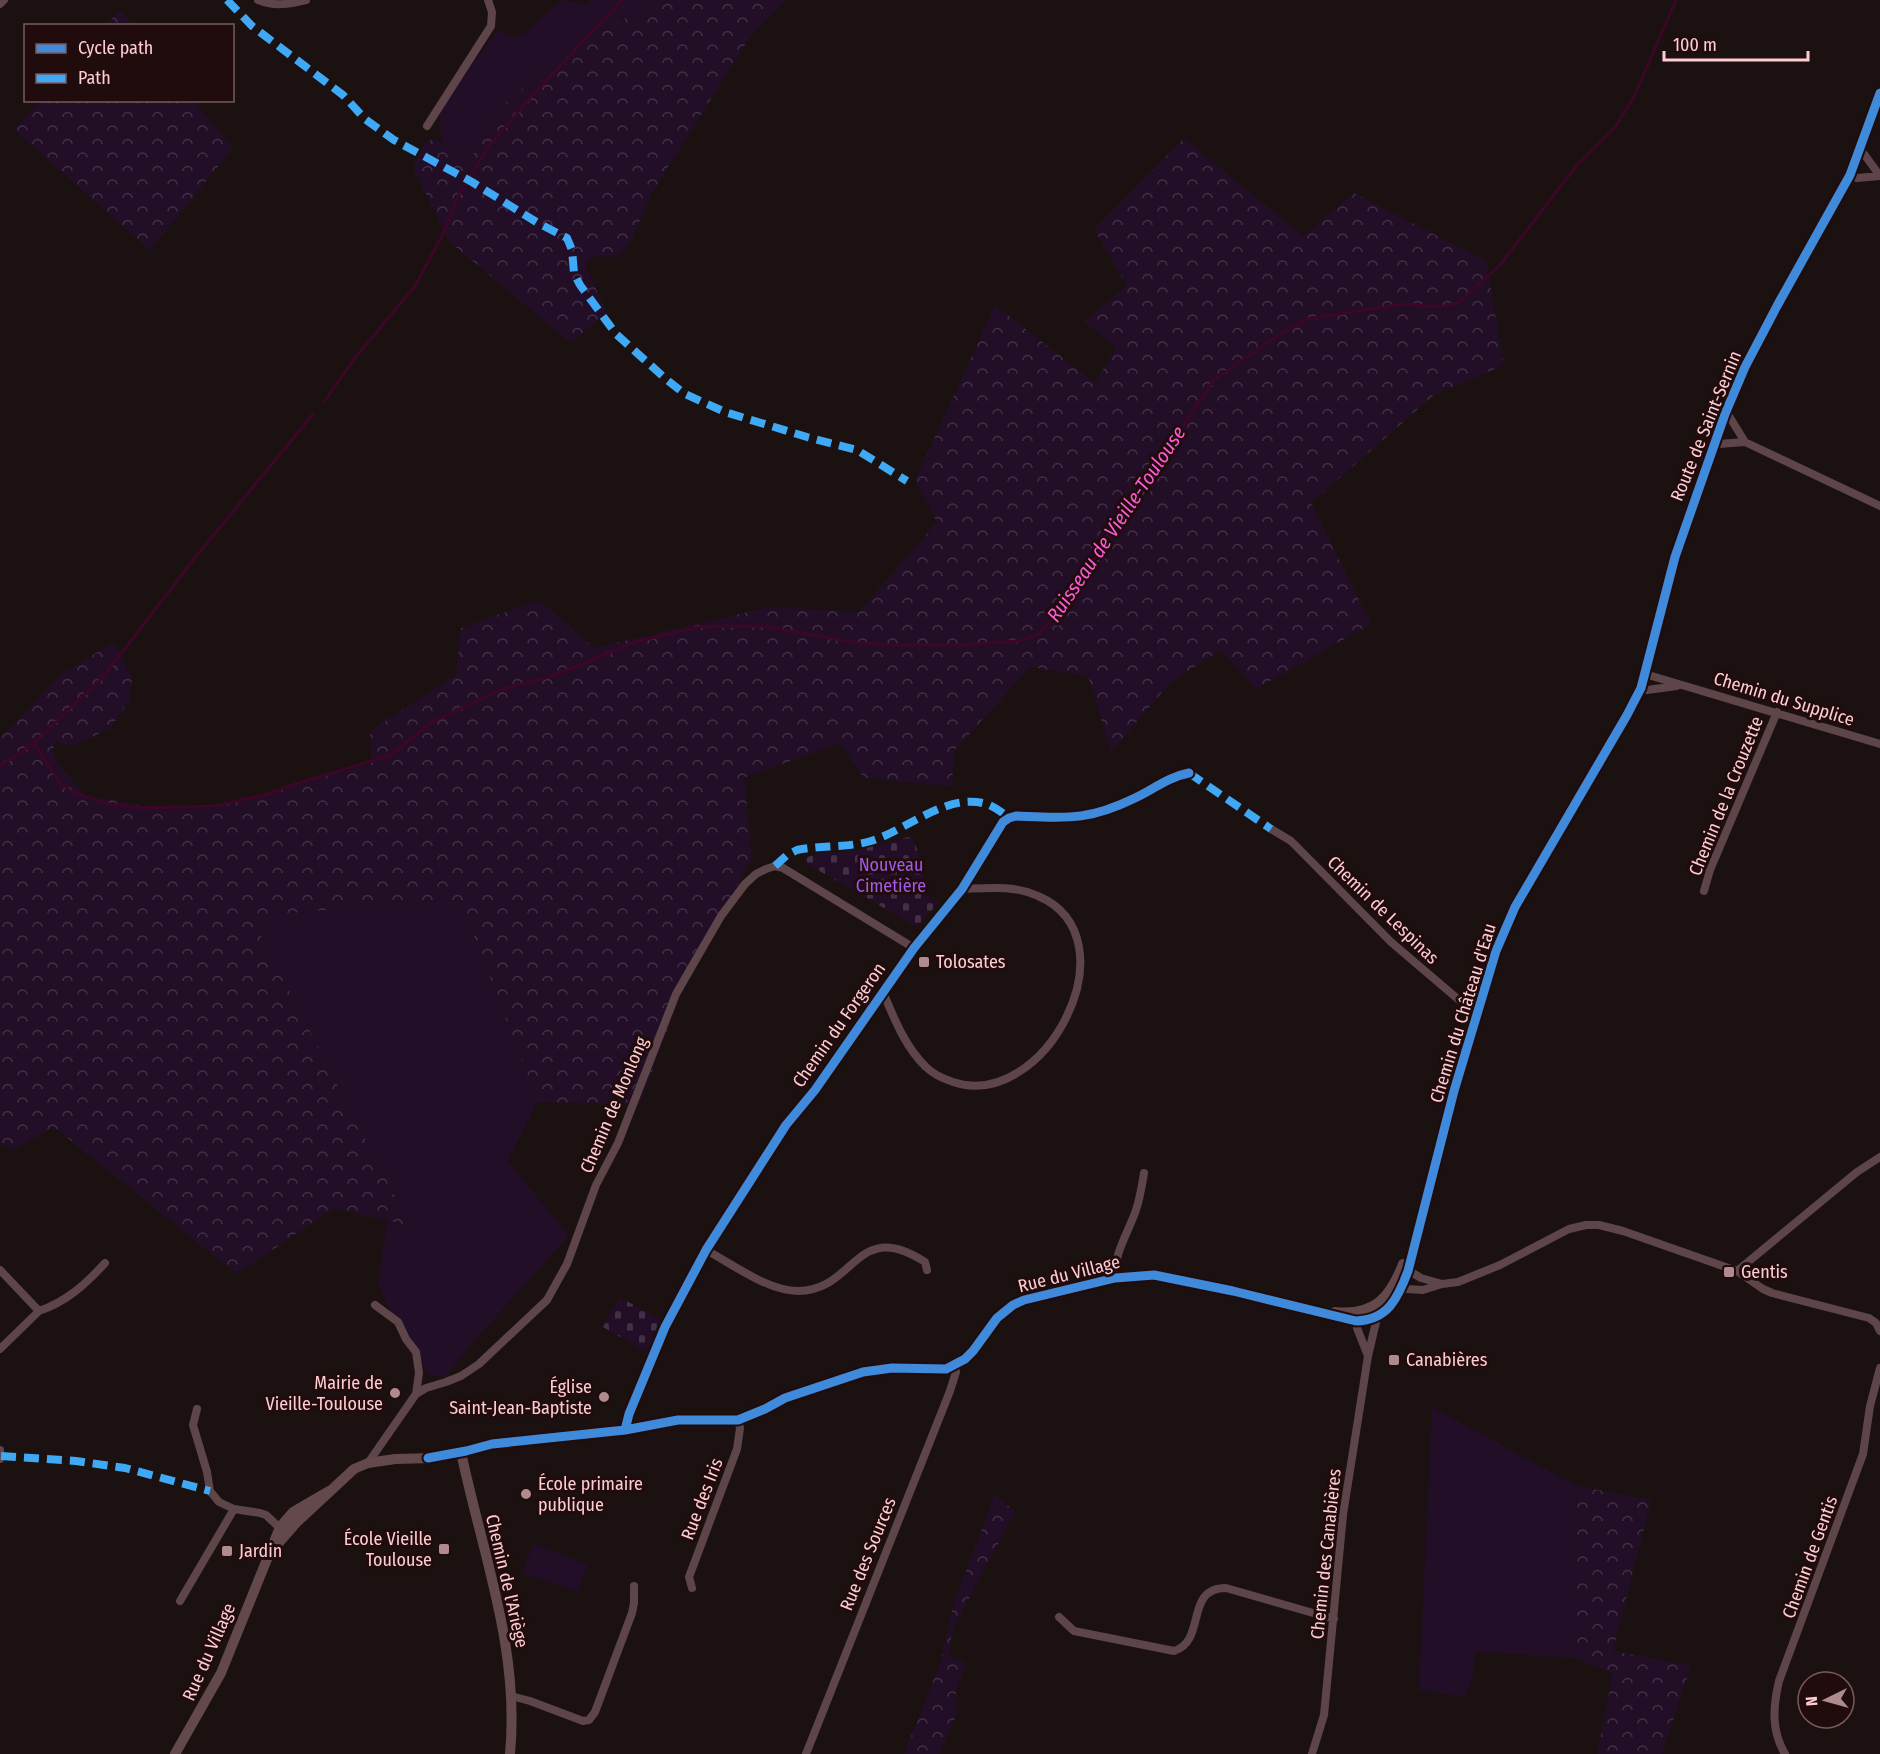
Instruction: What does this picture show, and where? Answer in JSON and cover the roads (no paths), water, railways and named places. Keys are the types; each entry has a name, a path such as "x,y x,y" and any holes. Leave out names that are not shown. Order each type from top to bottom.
{"street":[{"path":"0,4 4,0"},
{"path":"258,0 273,5 306,0"},
{"path":"427,126 491,26 492,12 488,0"},
{"name":"Route de Saint-Sernin","path":"1641,688 1675,556 1725,414 1745,367 1850,175 1880,93"},
{"path":"1860,151 1880,176"},
{"path":"1850,175 1857,178 1880,176"},
{"path":"1725,414 1729,416 1745,442"},
{"path":"1714,442 1719,444 1745,442 1880,506"},
{"name":"Chemin du Supplice","path":"1645,674 1880,744"},
{"name":"Chemin du Supplice","path":"1641,688 1647,690 1679,686"},
{"name":"Chemin du Château d'Eau","path":"1364,1315 1388,1295 1403,1278 1477,1010 1496,951 1515,907 1641,688"},
{"name":"Chemin de la Crouzette","path":"1704,891 1710,870 1777,712"},
{"name":"Chemin du Forgeron","path":"625,1430 633,1403 665,1327 706,1250 777,1138 815,1090 914,948 962,889 997,831 1009,818 1016,816 1077,818 1093,815 1141,796 1173,776 1189,772"},
{"name":"Chemin de Lespinas","path":"1271,829 1291,841 1391,942 1466,1006 1477,1010"},
{"name":"Chemin de Monlong","path":"416,1394 426,1388 461,1376 479,1364 547,1300 567,1264 596,1185 618,1143 676,994 721,916 745,884 756,874 775,866 783,868 914,948"},
{"path":"883,992 906,1042 926,1067 946,1080 970,1086 986,1084 1015,1074 1039,1056 1050,1044 1067,1018 1077,989 1080,960 1074,929 1055,906 1039,896 1020,890 962,889"},
{"path":"1737,1271 1857,1172 1880,1157"},
{"path":"1115,1278 1120,1251 1136,1209 1144,1173"},
{"path":"1442,1284 1403,1278 1407,1288 1423,1290 1458,1282 1482,1274 1569,1229 1586,1226 1611,1228 1737,1271 1762,1289 1772,1293 1869,1318 1880,1331"},
{"path":"706,1250 772,1286 787,1290 800,1291 827,1284 861,1255 885,1247 899,1248 918,1257 925,1262 927,1270"},
{"path":"0,1349 39,1311 64,1300 90,1279 105,1263"},
{"path":"0,1270 39,1311"},
{"name":"Rue du Village","path":"175,1754 221,1673 267,1561 283,1530 354,1469 368,1463 395,1459 442,1459 477,1455 504,1443 625,1430 678,1420 739,1423 784,1398 863,1372 892,1368 936,1370 955,1366 973,1351 997,1318 1013,1305 1024,1300 1115,1278 1141,1275 1174,1278 1305,1308 1364,1315"},
{"path":"368,1463 416,1394 419,1373 416,1352 406,1340 398,1322 375,1305"},
{"name":"Chemin des Canabières","path":"1364,1315 1359,1335 1368,1356"},
{"name":"Chemin des Canabières","path":"1312,1754 1324,1715 1343,1515 1368,1356 1375,1329 1364,1315"},
{"name":"Rue des Sources","path":"806,1754 950,1391 956,1372 955,1366"},
{"name":"Chemin de Gentis","path":"1785,1754 1775,1730 1773,1714 1775,1699 1863,1454 1870,1406 1880,1368"},
{"path":"197,1409 193,1425 207,1472 210,1491 219,1502 234,1509 266,1515 283,1530"},
{"name":"Rue des Iris","path":"692,1588 689,1577 740,1441 739,1423"},
{"path":"0,1450 0,1459"},
{"name":"Chemin de l'Ariège","path":"462,1455 468,1490 504,1626 508,1650 511,1696 510,1754"},
{"path":"180,1601 234,1509"},
{"path":"511,1696 583,1721 589,1720 595,1712 632,1613 633,1587"},
{"path":"1059,1617 1074,1631 1174,1651 1189,1642 1202,1601 1208,1591 1216,1588 1226,1588 1334,1619"}],"waterway":[{"path":"324,402 354,359 415,286 442,236 459,194 489,146 530,98 622,0"},
{"name":"Ruisseau de Vieille-Toulouse","path":"0,766 34,743 60,783 72,792 108,804 140,808 214,806 272,793 391,755 432,722 503,689 553,676 635,642 698,627 760,626 859,643 887,645 966,645 1017,641 1038,635 1070,596 1214,380 1274,338 1307,319 1404,304 1440,307 1458,303 1500,265 1577,165 1615,127 1634,97 1676,0"},
{"path":"35,742 103,677 194,559 313,414"}],"place":[{"name":"Tolosates","path":"924,962"},
{"name":"Gentis","path":"1729,1272"},
{"name":"Canabières","path":"1394,1360"},
{"name":"Mairie de Vieille-Toulouse","path":"395,1393"},
{"name":"Église Saint-Jean-Baptiste","path":"604,1397"},
{"name":"École primaire publique","path":"526,1494"},
{"name":"École Vieille Toulouse","path":"444,1549"},
{"name":"Jardin","path":"227,1551"}],"park label":[{"name":"Nouveau Cimetière","path":"891,875"}]}
